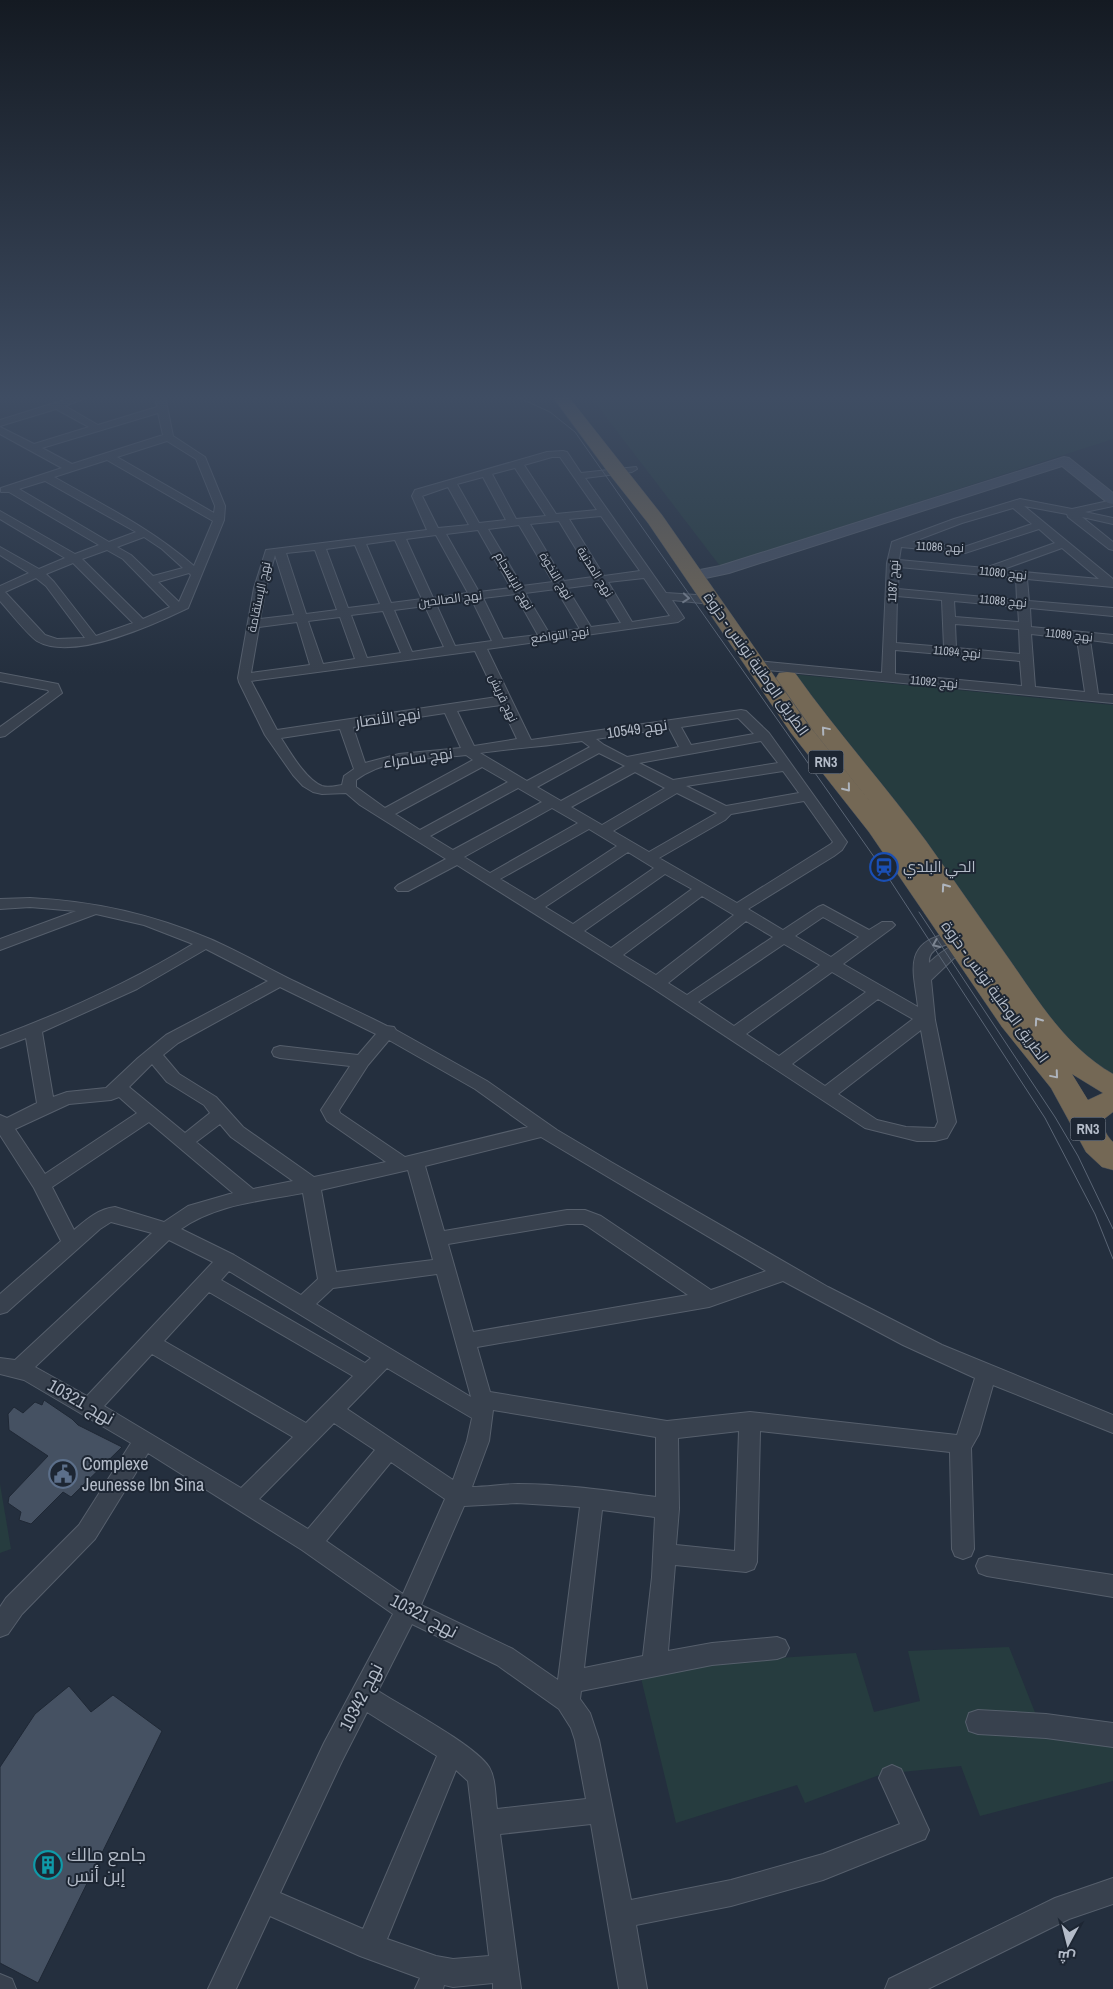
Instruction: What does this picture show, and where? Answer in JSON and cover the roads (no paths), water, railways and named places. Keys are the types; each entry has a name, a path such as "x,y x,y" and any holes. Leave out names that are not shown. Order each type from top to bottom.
{"highway":[{"name":"الطريق الوطنية تونس - حزوة","path":"636,489 655,519 704,574 779,667 820,724 858,769 916,845 1012,1020 1061,1082 1104,1155"},
{"name":"الطريق الوطنية تونس - حزوة","path":"704,574 711,600 756,666 799,728 878,827 1061,1050 1091,1076 1113,1086"},
{"name":"RN3","path":"1104,1155 1089,1120 1094,1110 1105,1103 1113,1101"}],"street":[{"path":"4,489 127,556 178,608"},
{"path":"67,489 146,533 195,571"},
{"path":"165,489 219,520"},
{"path":"0,594 40,638 49,643 74,645 93,640 178,608 187,600 195,571 219,520 220,506 213,489"},
{"path":"431,489 417,494 436,532 476,596 499,643"},
{"name":"نهج الإنسجام","path":"455,489 519,591 545,637"},
{"name":"نهج النخوة","path":"496,489 562,585 587,631"},
{"name":"نهج المدنية","path":"536,489 600,580 629,626"},
{"name":"نهج التواضع","path":"244,678 678,618 589,489"},
{"path":"704,574 975,489"},
{"path":"1097,489 1113,502"},
{"path":"192,504 216,498"},
{"name":"نهج 1187","path":"1068,512 1113,502"},
{"path":"1014,503 1113,584"},
{"name":"نهج 1187","path":"888,678 888,646 893,592 893,563 896,544 1014,503 1030,503 1113,521"},
{"name":"نهج الإستقامة","path":"244,678 253,624 268,555 271,551 604,512"},
{"path":"1068,512 1113,547"},
{"path":"0,514 74,558 140,623"},
{"name":"نهج 11086","path":"896,544 965,550 1040,525"},
{"path":"0,590 74,558 146,533"},
{"path":"398,536 451,650"},
{"path":"359,541 408,656"},
{"path":"985,572 1063,544"},
{"path":"319,546 363,663"},
{"path":"0,550 37,573 55,590 93,640"},
{"path":"279,550 318,669"},
{"name":"نهج 11080","path":"893,563 1113,584"},
{"path":"151,580 195,571"},
{"name":"نهج الصالحين","path":"253,624 647,574"},
{"path":"1021,575 1024,602 1025,658 1029,690"},
{"name":"نهج 11088","path":"893,592 1024,602 1113,612"},
{"path":"662,596 711,600"},
{"path":"948,596 950,651"},
{"name":"نهج 11089","path":"950,620 1113,639"},
{"path":"1083,636 1092,697"},
{"name":"نهج قريش","path":"479,646 528,743"},
{"name":"نهج 11094","path":"888,646 1025,658"},
{"name":"نهج 11092","path":"756,666 1029,690 1113,700"},
{"path":"0,677 53,687 56,693 0,733"},
{"path":"244,678 272,735 307,782 313,787 321,790 349,788 365,802 657,983 871,1124 879,1127 934,1135 941,1133 947,1122 926,1020 924,978 948,954 969,940"},
{"name":"نهج الأنصار","path":"272,735 505,700"},
{"path":"450,709 469,751 482,761 926,1020"},
{"name":"نهج 10549","path":"469,751 586,737 741,714 764,736"},
{"path":"345,724 361,770 349,779 349,788"},
{"path":"673,724 687,750"},
{"path":"403,888 629,764 687,750 764,736 840,842 837,847 741,912 657,983"},
{"path":"586,737 598,748 672,787 724,811 808,796"},
{"path":"419,836 598,748"},
{"name":"نهج سامراء","path":"361,770 399,758 469,751"},
{"path":"384,814 482,761"},
{"path":"602,831 672,787 787,766"},
{"path":"648,858 720,817 724,814 724,811"},
{"path":"490,879 589,823"},
{"path":"535,907 627,846"},
{"path":"573,931 665,867"},
{"path":"612,955 702,889"},
{"path":"0,904 52,905 94,909 144,920 205,943 279,981 388,1031 481,1085 542,1130 784,1273 912,1340 1113,1424"},
{"path":"0,945 94,909"},
{"path":"686,1003 823,910 870,937"},
{"path":"734,1034 887,925"},
{"path":"0,1042 33,1030 142,980 205,943"},
{"path":"72,1242 42,1184 2,1124 74,1096 109,1095 172,1039 279,981"},
{"path":"781,1063 878,991"},
{"path":"826,1094 926,1020"},
{"path":"33,1030 46,1106"},
{"path":"388,1031 362,1061 332,1106 331,1114 409,1163 437,1239 482,1406"},
{"path":"280,1052 362,1061"},
{"path":"153,1054 172,1078 210,1101 237,1132 311,1186 328,1281"},
{"path":"118,1087 250,1197"},
{"path":"42,1184 150,1113"},
{"path":"185,1142 220,1114"},
{"path":"10,1367 182,1218 200,1209 250,1197 311,1186 542,1130"},
{"path":"0,1306 93,1224 110,1214 120,1215 167,1231 228,1260 385,1357 482,1406 667,1430 750,1421 960,1444 965,1441 968,1434 987,1372"},
{"path":"437,1239 544,1219 584,1217 601,1226 708,1299"},
{"path":"90,1408 149,1342 228,1260"},
{"path":"302,1306 328,1281 444,1266"},
{"path":"466,1341 708,1299 784,1273"},
{"path":"207,1281 366,1374"},
{"path":"149,1342 308,1435"},
{"path":"242,1502 366,1374 385,1357"},
{"name":"نهج 10321","path":"10,1367 90,1408 145,1440 310,1543 407,1610 505,1657 569,1692 584,1730 621,1914 633,1989"},
{"name":"نهج 10342","path":"222,1989 362,1695 407,1610 474,1456 482,1406"},
{"path":"332,1410 458,1495 475,1498 524,1493 592,1498 668,1509"},
{"path":"665,1554 746,1562 750,1421"},
{"path":"654,1665 661,1616 668,1509 667,1430"},
{"path":"0,1626 14,1606 87,1532 145,1440"},
{"path":"960,1444 963,1549"},
{"path":"310,1543 389,1449"},
{"path":"592,1498 569,1692 654,1665 712,1654 777,1648"},
{"path":"987,1566 1113,1586"},
{"path":"263,1900 370,1946 432,1980 454,1974 506,1979 487,1823 481,1780 478,1772 451,1752 362,1695"},
{"path":"978,1722 1046,1726 1113,1734"},
{"path":"370,1946 451,1752"},
{"path":"621,1914 731,1893 823,1867 916,1830 892,1778"},
{"path":"487,1823 600,1810"},
{"path":"900,1989 1064,1907 1113,1892"}],"tram line":[{"path":"615,489 884,871 1045,1118 1095,1214 1113,1259"},
{"path":"919,912 1055,1117 1078,1156 1113,1229"}],"place":[{"name":"الحي البلدي","path":"884,867"},
{"name":"Complexe Jeunesse Ibn Sina","path":"63,1474"},
{"name":"جامع مالك إبن أنس","path":"48,1865"}]}
